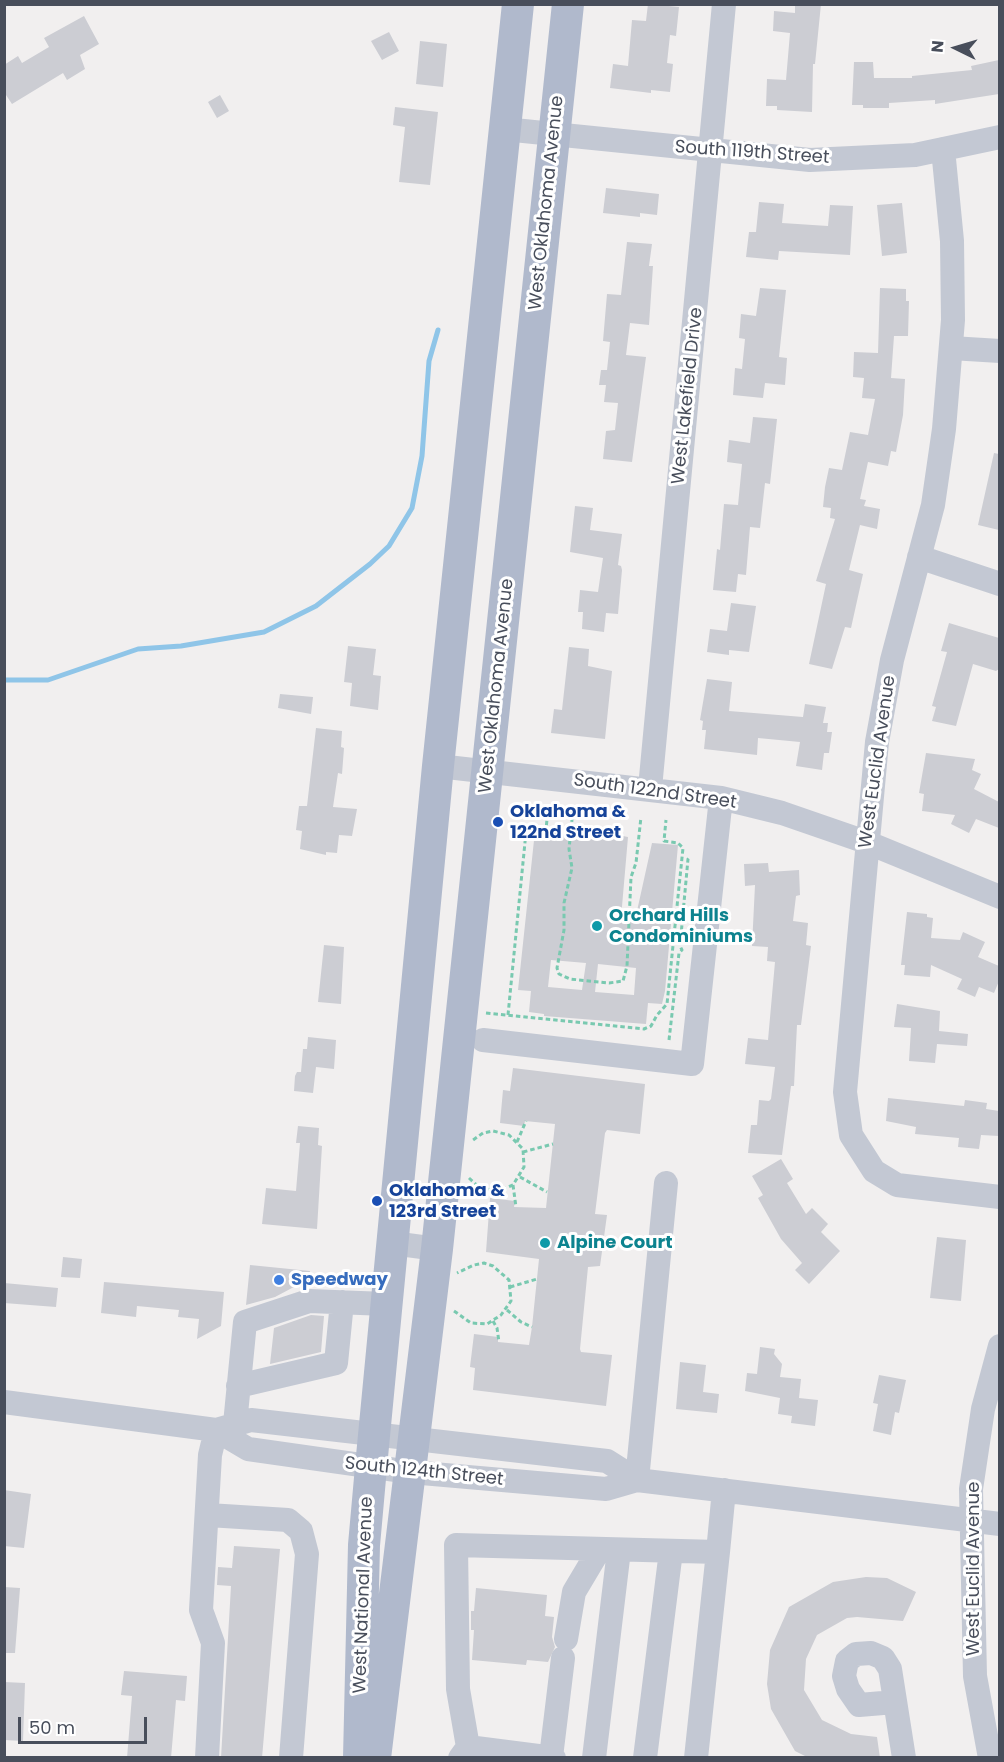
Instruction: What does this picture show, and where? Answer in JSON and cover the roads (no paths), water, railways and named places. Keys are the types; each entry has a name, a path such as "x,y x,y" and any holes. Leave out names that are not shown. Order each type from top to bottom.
{"main road":[{"path":"374,1433 438,766 518,4"},
{"name":"West Oklahoma Avenue","path":"413,1438 437,1249 458,1033 489,771 568,4"},
{"name":"West National Avenue","path":"359,1758 364,1545 374,1433"},
{"name":"West National Avenue","path":"375,1758 413,1438"}],"street":[{"name":"West Lakefield Drive","path":"650,788 712,151 724,4"},
{"name":"South 119th Street","path":"504,129 810,160 915,155 999,137"},
{"name":"West Euclid Avenue","path":"943,149 952,241 951,348 933,505 892,660 877,742 866,842 845,1092 851,1135 874,1171 897,1185 999,1197"},
{"path":"951,348 999,351"},
{"path":"919,557 999,584"},
{"name":"South 122nd Street","path":"438,766 650,788 721,798 782,813 866,842 999,897"},
{"path":"483,1040 692,1064 721,798"},
{"path":"637,1480 666,1184"},
{"path":"393,1243 437,1249"},
{"path":"207,1758 213,1643 201,1610 210,1455 226,1427 238,1386 246,1322 309,1302 386,1304"},
{"path":"238,1386 336,1362 342,1302"},
{"name":"West Euclid Avenue","path":"990,1758 975,1676 971,1489 983,1409 999,1346"},
{"name":"South 124th Street","path":"4,1402 226,1427 251,1420 607,1461 637,1480"},
{"name":"South 124th Street","path":"226,1427 248,1449 410,1472 606,1489 637,1480 999,1524"},
{"path":"696,1758 724,1490"},
{"path":"208,1515 288,1520 301,1531 308,1554 291,1758"},
{"path":"609,1550 574,1592 553,1757 464,1752 458,1689 456,1545 718,1552"},
{"path":"594,1758 609,1550"},
{"path":"645,1758 671,1551"},
{"path":"895,1702 904,1758"}],"waterway":[{"path":"4,680 48,680 138,649 181,646 264,632 316,606 370,564 389,546 412,508 422,456 429,361 438,330"}],"place":[{"name":"Oklahoma & 122nd Street","path":"498,822"},
{"name":"Orchard Hills Condominiums","path":"597,926"},
{"name":"Oklahoma & 123rd Street","path":"377,1201"},
{"name":"Alpine Court","path":"545,1243"},
{"name":"Speedway","path":"279,1280"}]}
